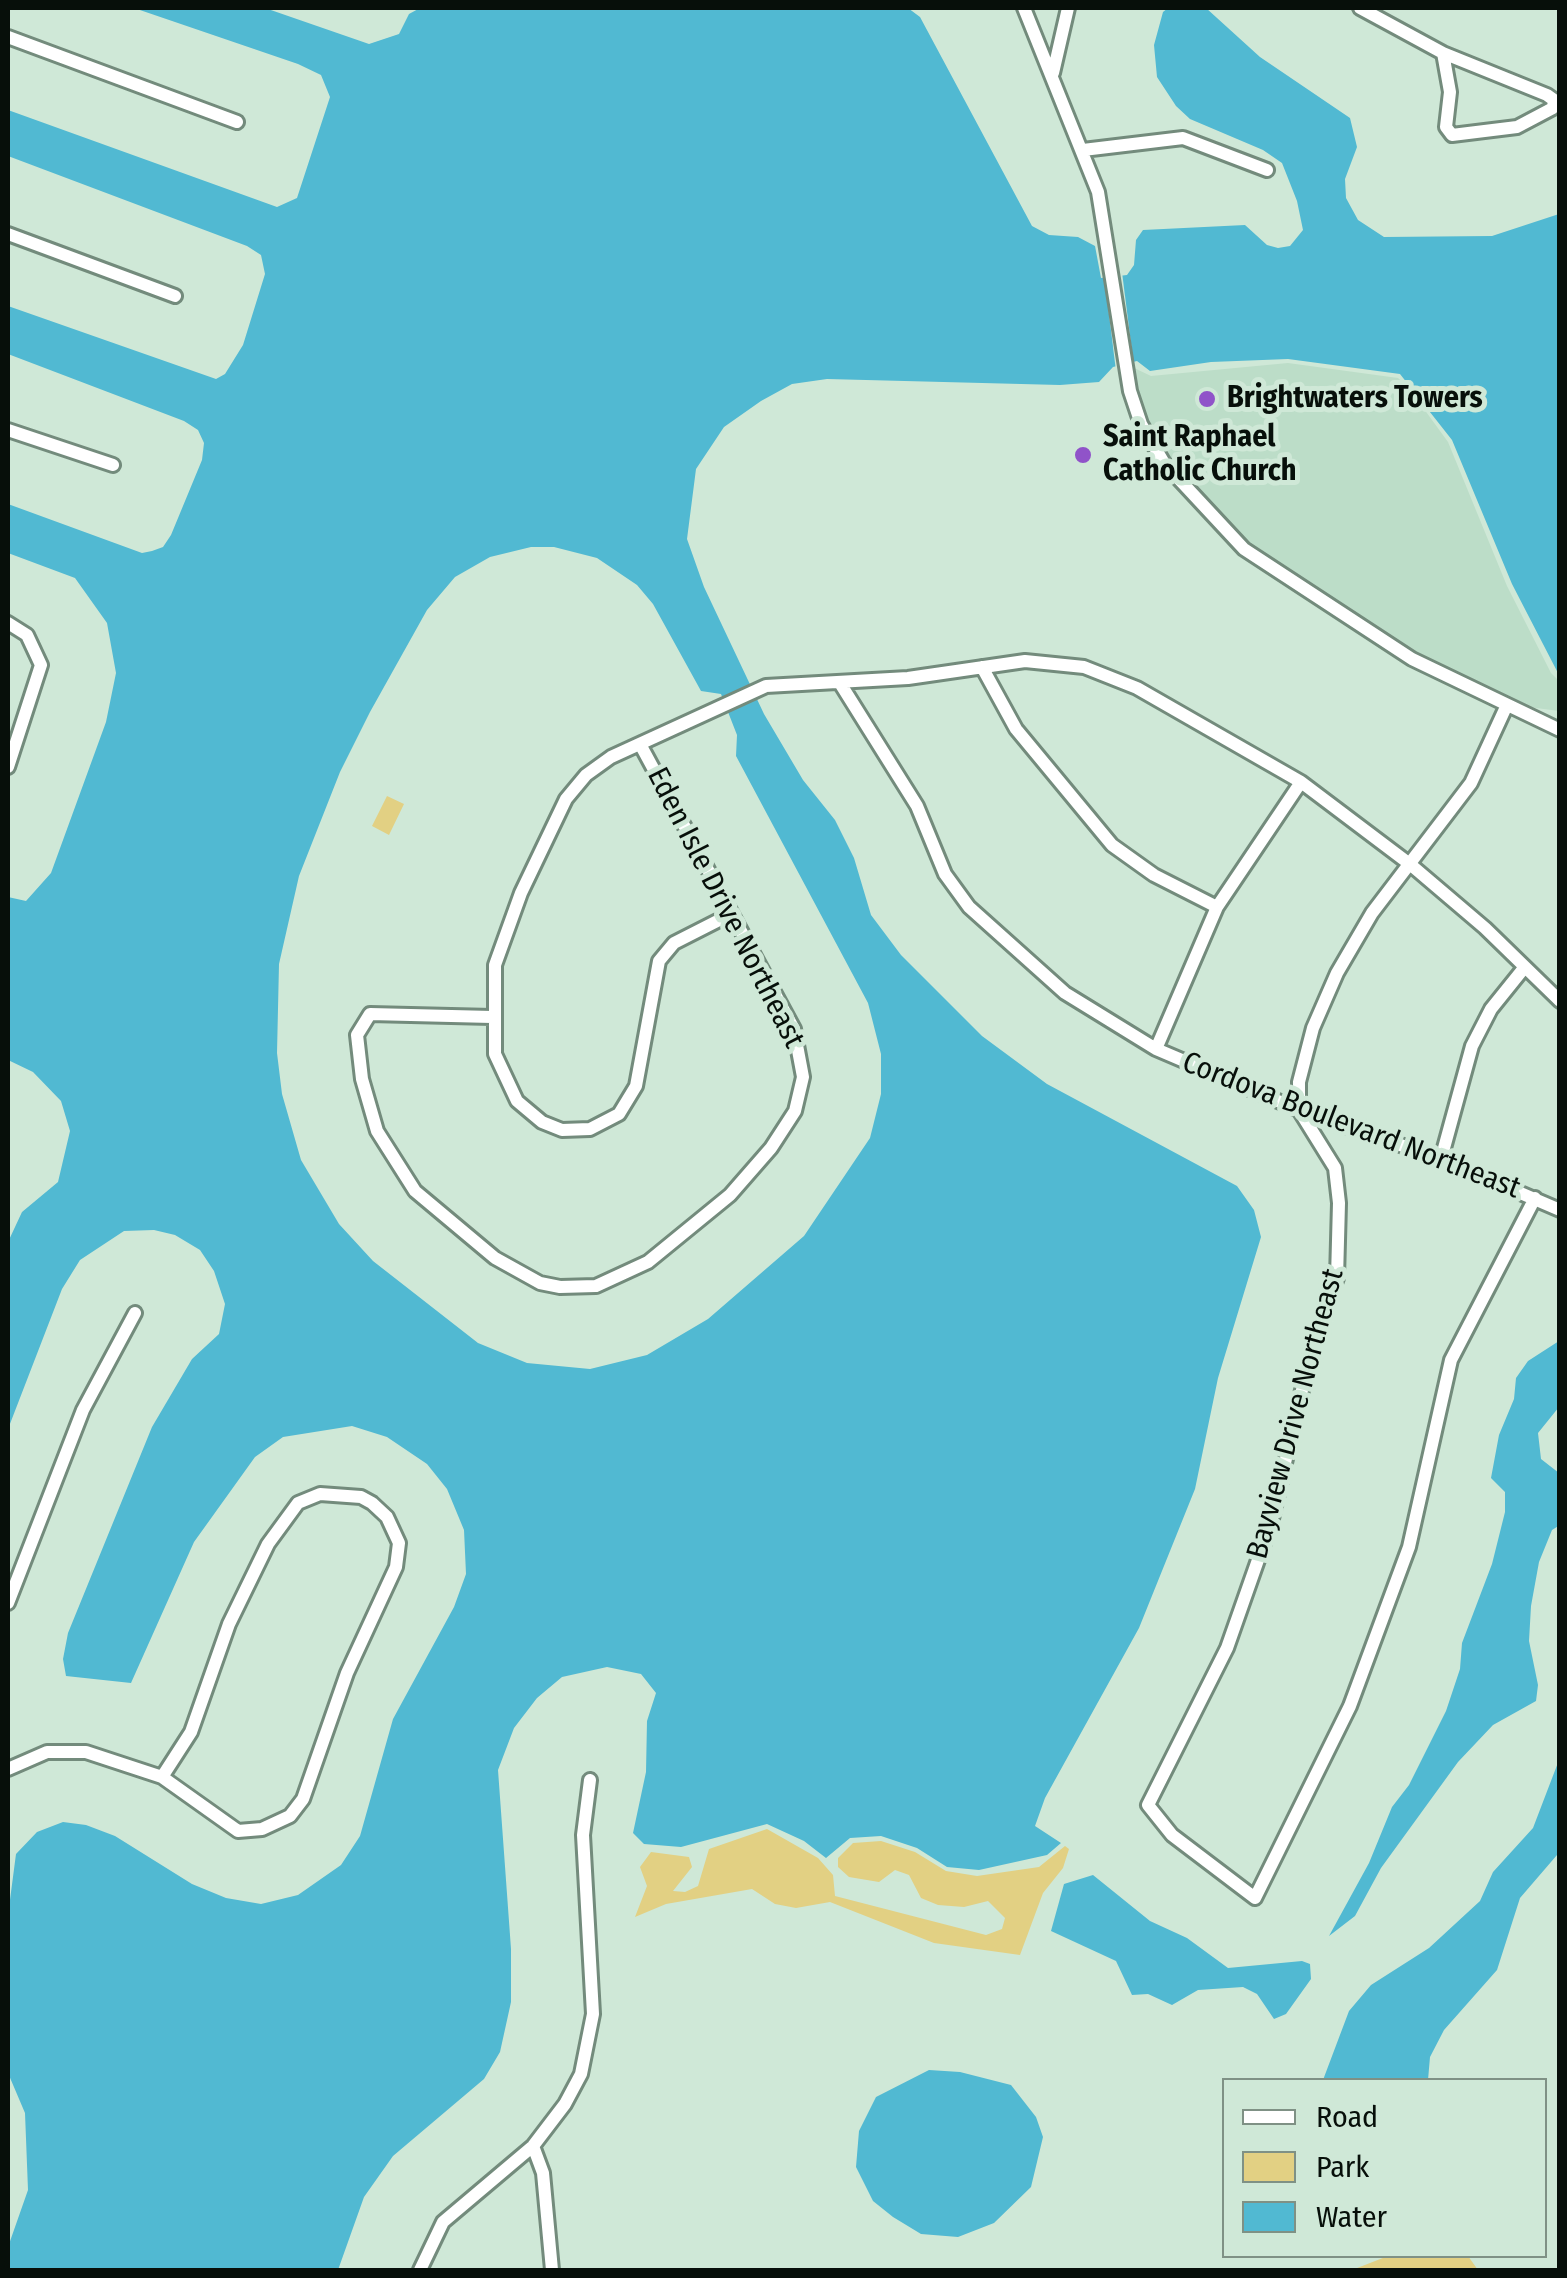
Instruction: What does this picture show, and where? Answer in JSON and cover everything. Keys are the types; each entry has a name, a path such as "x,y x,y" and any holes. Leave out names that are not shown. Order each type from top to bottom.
{"street":[{"path":"1024,8 1098,192 1114,273 1125,370 1140,424 1164,464 1244,549 1412,659 1560,730"},
{"path":"1053,76 1068,8"},
{"path":"1360,8 1442,52 1547,95 1554,100 1553,108 1517,127 1452,135 1446,127 1450,92 1442,52"},
{"path":"8,38 238,122"},
{"path":"1084,150 1183,138 1267,170"},
{"path":"8,234 175,296"},
{"path":"8,430 113,465"},
{"path":"8,767 41,665 33,642 11,625"},
{"path":"731,914 674,943 659,961 636,1086 618,1114 604,1124 577,1131 552,1127 516,1102 500,1071 492,1017 500,947 561,809 586,775 640,744 758,690 1025,661 1084,667 1137,688 1301,782 1412,865 1560,1001"},
{"path":"982,667 1016,729 1112,845 1154,876 1217,907"},
{"name":"Cordova Boulevard Northeast","path":"840,683 917,806 945,874 970,907 1065,993 1156,1049 1298,1110 1442,1159 1560,1210"},
{"path":"1298,1110 1299,1082 1336,972 1372,914 1471,784 1506,707"},
{"name":"Eden Isle Drive Northeast","path":"492,1017 380,1012 364,1018 358,1051 378,1130 415,1191 495,1258 522,1275 560,1288 596,1286 648,1262 730,1195 785,1130 801,1095 802,1061 794,1029 640,744"},
{"path":"1156,1049 1217,907 1301,782"},
{"path":"1442,1159 1472,1046 1491,1009 1524,968"},
{"name":"Bayview Drive Northeast","path":"1298,1110 1334,1168 1339,1203 1337,1278 1313,1342 1271,1523 1227,1648 1148,1805 1172,1835 1255,1898 1350,1706 1409,1547 1450,1360 1535,1198"},
{"path":"8,1603 83,1410 135,1313"},
{"path":"8,1769 47,1752 86,1752 162,1777 238,1831 262,1829 290,1816 303,1799 347,1673 396,1567 399,1543 387,1517 372,1504 361,1497 320,1494 298,1503 268,1544 229,1624 191,1732 162,1777"},
{"path":"420,2270 443,2222 532,2146 565,2104 588,2048 593,1982 583,1835 590,1780"},
{"path":"532,2146 543,2173 552,2270"}],"shaded area":[{"path":"1288,363 1398,378 1408,387 1448,442 1507,586 1551,673 1559,681 1559,711 1521,706 1440,668 1248,545 1169,460 1146,423 1132,367 1151,376"}],"green space":[{"path":"387,796 404,804 389,835 372,826"},
{"path":"767,1829 818,1858 833,1875 835,1896 986,1935 1002,1929 1005,1918 988,1901 964,1907 938,1905 921,1898 909,1875 895,1870 879,1882 849,1877 838,1867 838,1858 853,1843 881,1841 915,1852 946,1871 977,1876 1039,1867 1065,1846 1069,1849 1063,1868 1043,1893 1020,1955 934,1943 830,1902 796,1908 775,1904 752,1889 666,1904 635,1917 647,1886 640,1867 651,1852 689,1857 692,1867 673,1891 685,1892 698,1886 709,1849"},
{"path":"1383,2258 1469,2258 1478,2270 1352,2270"}],"water":[{"path":"134,8 265,8 369,44 399,34 409,14 420,8 908,8 920,17 1032,226 1049,235 1078,237 1095,246 1101,278 1127,275 1134,265 1136,240 1143,230 1245,225 1267,245 1278,248 1290,246 1303,230 1282,163 1263,150 1190,119 1157,77 1154,45 1163,12 1168,8 1206,8 1260,57 1350,118 1357,147 1345,179 1346,198 1358,220 1384,237 1492,236 1559,214 1559,675 1512,584 1452,440 1400,374 1288,359 1211,362 1150,371 1137,361 1113,367 1099,382 1060,385 827,379 792,384 724,427 696,469 687,539 704,587 764,714 803,780 835,820 854,858 871,915 901,955 982,1036 1047,1084 1237,1186 1254,1210 1261,1237 1218,1378 1195,1489 1139,1628 1045,1798 1035,1826 1061,1843 1047,1855 979,1870 947,1867 917,1848 881,1836 850,1838 826,1858 804,1841 767,1824 681,1847 644,1844 633,1833 646,1772 647,1721 656,1693 641,1674 607,1667 562,1677 537,1698 514,1728 498,1770 511,1949 511,2002 500,2052 484,2079 393,2156 364,2197 338,2270 8,2270 8,2247 28,2190 25,2113 8,2073 8,1915 16,1854 37,1832 63,1822 86,1825 115,1836 192,1884 226,1898 261,1904 298,1895 341,1865 360,1836 393,1719 454,1607 466,1574 464,1530 447,1489 427,1464 387,1437 352,1426 283,1437 255,1457 194,1542 131,1683 66,1676 63,1659 68,1633 152,1427 192,1359 219,1334 225,1304 214,1271 200,1250 175,1235 154,1230 124,1231 80,1260 62,1289 8,1429 8,1242 22,1212 58,1182 70,1131 61,1101 33,1072 8,1060 8,897 26,901 51,873 106,722 116,673 107,623 75,578 8,553 8,504 142,553 152,551 163,547 171,535 202,460 204,443 198,430 184,421 8,354 8,306 216,379 225,374 243,345 265,274 261,255 247,246 8,156 8,110 277,207 297,198 330,97 321,75","holes":["531,547 554,547 597,558 637,585 653,604 701,691 721,694 737,735 736,756 868,1003 881,1054 881,1094 870,1138 804,1236 708,1319 647,1355 590,1369 527,1363 478,1343 373,1261 339,1224 301,1160 282,1094 277,1053 279,964 299,876 340,772 370,712 427,610 455,577 490,557"]},
{"path":"1559,1341 1559,1407 1538,1433 1541,1459 1559,1473 1560,1525 1552,1530 1539,1562 1531,1606 1529,1641 1538,1685 1536,1701 1493,1725 1458,1762 1381,1868 1355,1916 1329,1936 1369,1863 1392,1807 1409,1785 1446,1711 1460,1669 1462,1643 1492,1564 1505,1512 1505,1492 1491,1478 1499,1435 1514,1399 1516,1378 1528,1361"},
{"path":"1559,1760 1557,1855 1520,1898 1497,1970 1444,2030 1430,2057 1428,2078 1324,2078 1349,2011 1371,1985 1429,1948 1480,1901 1493,1872 1533,1828"},
{"path":"1093,1875 1150,1921 1187,1938 1228,1968 1302,1961 1310,1964 1311,1979 1286,2014 1274,2019 1257,1994 1243,1987 1198,1990 1172,2005 1148,1994 1132,1995 1116,1961 1051,1931 1064,1884"},
{"path":"929,2070 960,2072 1011,2085 1036,2117 1043,2137 1031,2187 994,2223 958,2237 921,2234 893,2217 873,2201 856,2167 859,2131 876,2097"}],"pier":[{"path":"1122,272 1134,367 1116,371 1104,274"}],"place":[{"name":"Brightwaters Towers","path":"1207,399"},
{"name":"Saint Raphael Catholic Church","path":"1083,455"}]}
